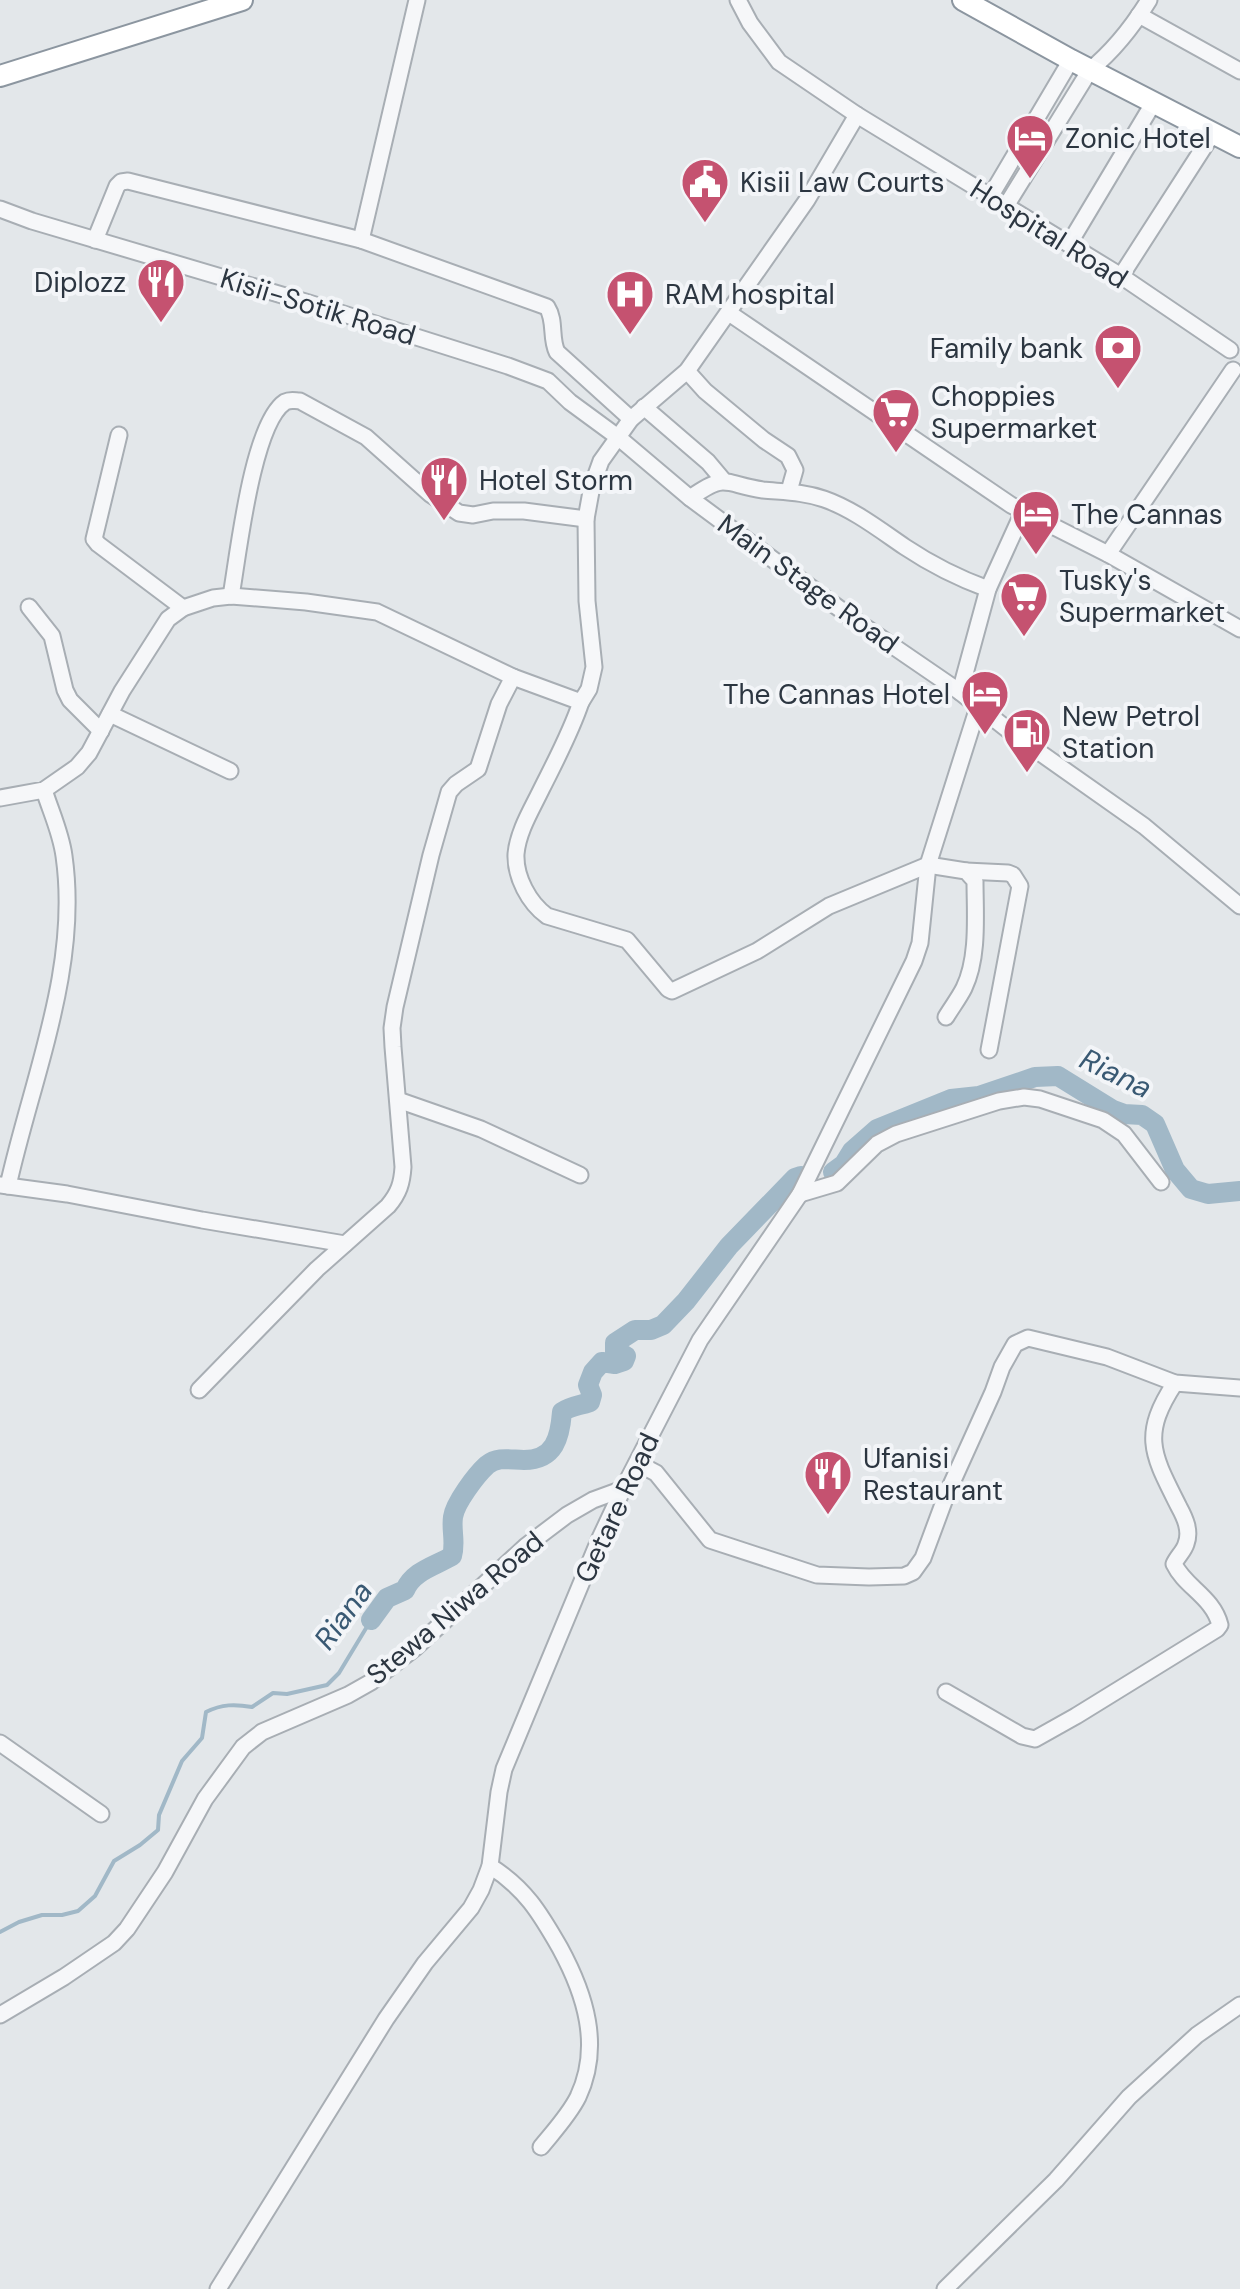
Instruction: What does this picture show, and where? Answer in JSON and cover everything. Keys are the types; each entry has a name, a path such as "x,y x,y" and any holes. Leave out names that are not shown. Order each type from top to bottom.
{"highway":[{"path":"0,76 242,0"},
{"path":"964,0 991,7 1240,147"}],"street":[{"path":"361,240 417,0"},
{"name":"Hospital Road","path":"738,0 779,62 857,116 1235,346"},
{"path":"990,197 1088,63 1139,16 1149,0"},
{"path":"1139,16 1240,71"},
{"path":"1006,206 1088,63"},
{"path":"1069,244 1154,102"},
{"path":"857,116 807,200 687,371 637,413 601,460 586,519 587,602 594,667 589,689 520,836 516,853 520,876 541,912 628,940 668,989 677,989 757,951 829,906 928,865 1014,875 1020,886 989,1050"},
{"path":"1121,276 1213,133"},
{"path":"96,240 118,186 128,181 361,240 548,307 557,352 708,462 724,481"},
{"name":"Kisii-Sotik Road","path":"0,209 548,381 619,438"},
{"path":"729,313 1024,512 1108,554 1240,629"},
{"path":"1108,554 1236,372 1228,360 1235,346"},
{"path":"687,371 705,391 788,456 794,470 789,492"},
{"path":"231,596 256,457 277,412 284,402 292,400 366,437 430,494 459,512 473,515 524,510 586,519"},
{"path":"119,434 94,538 182,608"},
{"name":"Main Stage Road","path":"619,438 690,498 852,618 1144,826 1240,906"},
{"path":"690,498 712,483 724,481 826,499 938,568 988,589"},
{"path":"960,692 988,589 1024,512"},
{"path":"0,798 44,790 77,767 168,620 182,608 213,598 306,602 377,612 513,677 582,702"},
{"path":"30,607 52,636 70,700 101,731"},
{"path":"199,1390 317,1269 397,1195 403,1167 392,1028 449,792 478,769 498,704 513,677"},
{"name":"Getare Road","path":"218,2289 395,2005 482,1890 490,1866 504,1770 622,1490 700,1340 800,1194 914,961 920,944 928,865 978,708"},
{"path":"110,714 230,771"},
{"path":"44,790 64,853 66,924 52,1019 4,1186 345,1244"},
{"path":"946,1016 965,986 971,966 975,881 966,871"},
{"path":"800,1194 837,1183 877,1144 896,1134 999,1101 1024,1098 1040,1099 1103,1120 1124,1134 1160,1182"},
{"path":"398,1100 482,1129 580,1175"},
{"path":"637,1463 656,1473 710,1540 816,1574 904,1576 913,1572 923,1558 1002,1367 1020,1340 1028,1338 1087,1351 1174,1383 1240,1388"},
{"path":"946,1692 1022,1736 1035,1739 1220,1624 1206,1599 1174,1564 1187,1542 1187,1527 1159,1468 1153,1436 1158,1413 1174,1383"},
{"name":"Stewa Niwa Road","path":"0,2015 114,1943 165,1872 206,1799 243,1747 262,1732 371,1682 415,1648 526,1546 593,1500 622,1490"},
{"path":"0,1743 101,1814"},
{"path":"490,1866 525,1894 548,1928 574,1978 590,2029 590,2054 578,2097 541,2147"},
{"path":"946,2289 1056,2180 1129,2097 1197,2036 1240,2004"}],"waterway":[{"name":"Riana","path":"833,1172 877,1129 951,1099 979,1096 1035,1077 1058,1076 1113,1110 1142,1115 1155,1124 1175,1170 1191,1189 1208,1194 1240,1191"},
{"name":"Riana","path":"371,1620 387,1598 405,1590 419,1574 452,1556 455,1511 482,1470 496,1460 534,1459 549,1451 560,1430 562,1412 590,1402 588,1385 593,1372 602,1362 624,1361 626,1356 615,1352 615,1343 635,1330 663,1325 729,1246 801,1176"},
{"name":"Riana","path":"0,1932 42,1915 78,1911 95,1896 114,1861 158,1830 159,1815 182,1761 202,1738 206,1712 229,1705 252,1707 273,1693 287,1694 327,1685 339,1673 371,1620"}],"place":[{"name":"Zonic Hotel","path":"1030,180"},
{"name":"Kisii Law Courts","path":"705,224"},
{"name":"Diplozz","path":"161,324"},
{"name":"RAM hospital","path":"630,336"},
{"name":"Family bank","path":"1118,390"},
{"name":"Choppies Supermarket","path":"896,454"},
{"name":"Hotel Storm","path":"444,522"},
{"name":"The Cannas","path":"1036,556"},
{"name":"Tusky's Supermarket","path":"1024,638"},
{"name":"The Cannas Hotel","path":"985,736"},
{"name":"New Petrol Station","path":"1027,774"},
{"name":"Ufanisi Restaurant","path":"828,1516"}]}
